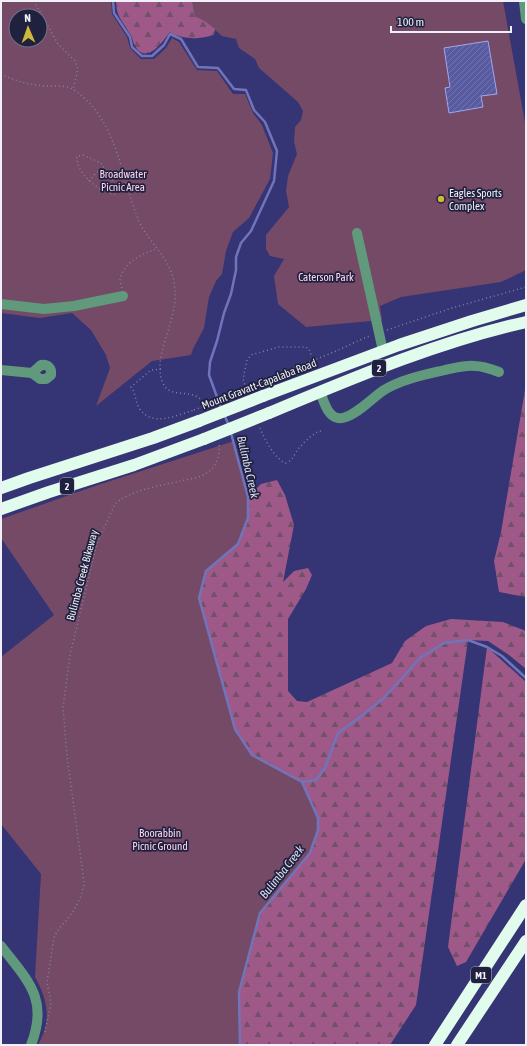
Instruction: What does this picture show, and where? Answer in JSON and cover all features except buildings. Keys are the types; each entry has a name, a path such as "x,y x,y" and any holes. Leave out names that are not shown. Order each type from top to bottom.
{"highway":[{"name":"Mount Gravatt-Capalaba Road","path":"1,488 36,475 142,442 383,350 526,305"},
{"name":"2","path":"1,509 134,465 204,439 438,346 526,322"},
{"name":"M1","path":"435,1045 526,905"},
{"name":"M1","path":"457,1045 526,941"}],"street":[{"path":"524,1 526,18"},
{"path":"357,233 383,350"},
{"path":"1,304 44,309 74,306 123,296"},
{"path":"320,392 329,412 334,417 343,419 351,415 384,390 416,376 468,366 481,366 499,372"},
{"path":"1,370 32,373"},
{"path":"1,946 27,979 34,992 38,1006 39,1019 37,1031 31,1045"}],"path":[{"path":"34,1 58,44 75,61 78,69 73,89"},
{"path":"1,74 18,82 73,89 86,100 103,121 111,136 132,203 142,227 149,240 157,248 171,270 174,282 175,297 173,316 163,349 160,369 163,382 168,389 173,392 189,394 199,398 207,412"},
{"path":"83,155 101,163 105,168 117,188 115,194 111,194 89,181 78,167 76,161 77,156 83,155"},
{"path":"89,181 95,174 105,168"},
{"path":"117,188 128,189"},
{"path":"123,296 120,280 124,270 131,262 143,254 157,248"},
{"path":"160,369 151,370 131,387 140,408 148,416 159,419 194,410 379,333 452,308 526,287"},
{"name":"Bulimba Creek Bikeway","path":"44,1034 52,1003 47,982 54,938 56,932 69,917 83,892 84,882 67,756 63,707 70,655 97,543 115,504 119,499 167,484 197,478 207,473 211,470 217,460 220,448 218,439"}],"green space":[{"name":"Broadwater Picnic Area","path":"1,1 111,1 112,14 127,37 130,48 141,59 154,59 166,48 172,38 179,42 197,70 217,71 233,94 245,94 253,113 262,125 273,153 270,179 249,218 233,232 226,251 222,274 216,281 209,297 204,328 191,355 152,361 96,406 110,368 106,355 91,330 72,313 40,318 1,313"},
{"path":"116,1 192,1 195,16 205,21 215,29 214,35 201,38 191,38 181,37 169,33 158,47 149,53 144,53 139,51 134,44 131,35 120,19"},
{"name":"Eagles Sports Complex","path":"192,1 503,1 526,128 526,270 501,282 401,297 380,306 382,320 306,327 278,304 274,276 284,259 270,256 266,249 266,235 289,207 286,191 288,176 297,154 294,142 295,127 301,120 303,111 298,102 259,68 255,59 239,48 236,39 222,36 205,21 195,16"},
{"path":"526,384 526,597 499,592 494,561 501,532"},
{"name":"Boorabbin Picnic Ground","path":"234,441 248,497 248,518 238,544 206,571 199,598 217,663 252,755 302,782 318,818 318,830 310,853 260,913 239,992 240,1045 38,1045 47,1019 47,1011 43,994 35,977 41,874 1,824 1,657 54,615 1,538 1,519 98,485"},
{"path":"277,480 285,495 294,525 283,582 294,571 308,568 312,575 306,589 288,619 288,691 297,701 307,702 392,663 405,641 426,626 451,619 503,622 526,631 526,669 488,641 468,640 416,1005 390,1045 240,1045 239,992 260,913 310,853 318,830 318,818 302,782 252,755 235,729 199,598 206,571 238,544 248,518 248,497 261,484"},
{"path":"487,647 526,682 526,859 466,962 457,966 448,947"}],"waterway":[{"name":"Bulimba Creek","path":"113,1 114,13 130,37 132,47 142,56 152,56 164,45 170,34 181,39 198,67 218,68 234,89 246,90 254,110 265,122 277,151 274,181 251,231 241,243 236,257 236,270 231,294 210,362 209,375 221,408"},
{"name":"Bulimba Creek","path":"224,414 229,426"},
{"name":"Bulimba Creek","path":"231,433 248,497 248,518 238,544 206,571 199,598 235,729 252,755 302,782 318,818 318,830 310,853 260,913 239,992 240,1045"},
{"path":"302,782 316,780 325,768 338,733 384,698 420,658 444,643 468,640 487,647 502,656 526,678"}],"place":[{"name":"Eagles Sports Complex","path":"441,199"}],"park label":[{"name":"Caterson Park","path":"326,277"}]}
